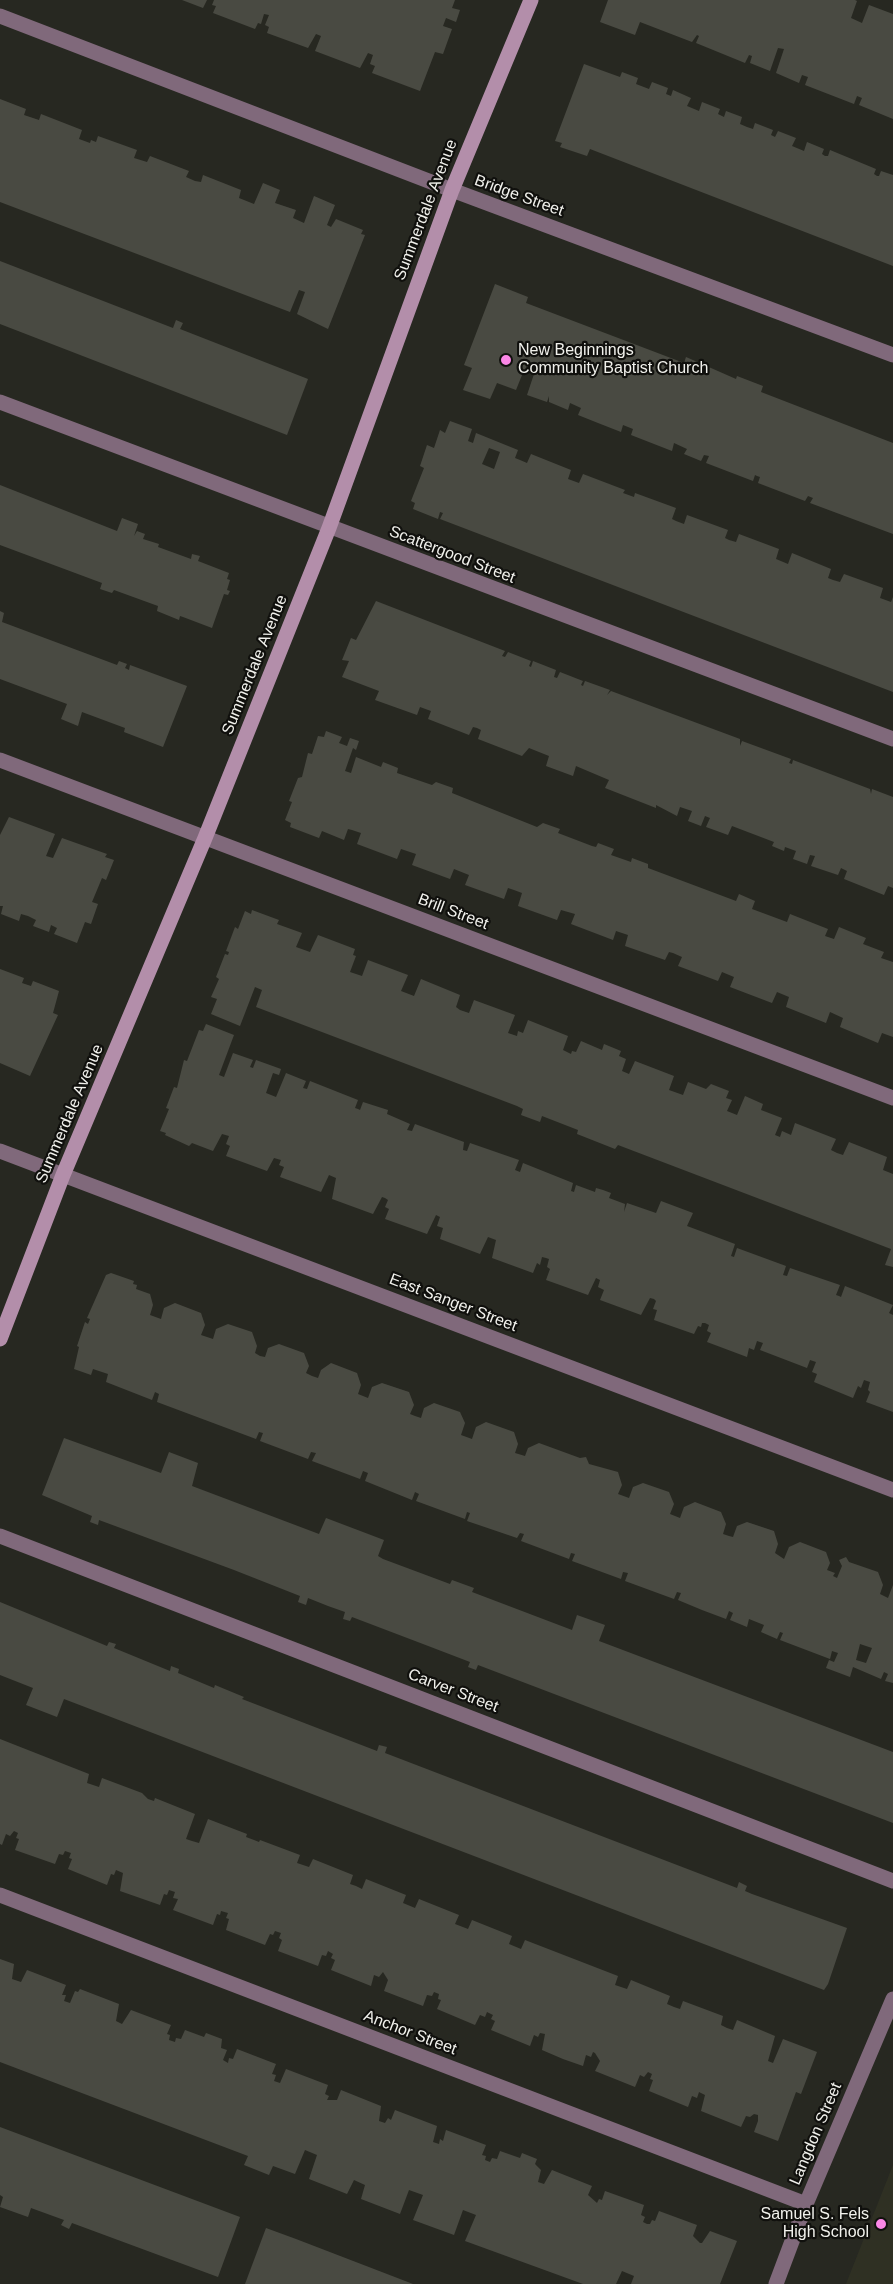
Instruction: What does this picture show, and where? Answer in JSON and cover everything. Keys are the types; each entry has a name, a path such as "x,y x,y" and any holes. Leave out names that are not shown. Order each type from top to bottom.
{"main road":[{"name":"Summerdale Avenue","path":"0,1339 63,1175 205,838 329,528 452,190 531,0"}],"street":[{"name":"Bridge Street","path":"0,16 452,190 893,355"},
{"name":"Scattergood Street","path":"0,402 893,739"},
{"name":"Brill Street","path":"0,760 893,1098"},
{"name":"East Sanger Street","path":"0,1151 893,1490"},
{"name":"Carver Street","path":"0,1536 893,1881"},
{"name":"Anchor Street","path":"0,1895 806,2204"},
{"name":"Langdon Street","path":"776,2284 806,2204 893,1999"}],"shaded area":[{"name":"Samuel S. Fels High School","path":"893,2165 893,2284 846,2284"}],"building":[{"path":"182,0 207,0 203,8"},
{"path":"214,0 455,0 452,8 460,10 456,22 446,18 443,26 452,29 443,54 435,52 420,91 372,73 375,66 370,64 373,55 368,53 360,68 315,51 321,36 316,34 308,48 267,33 269,27 265,25 269,15 264,14 261,24 258,23 255,29 213,13 216,6 212,5"},
{"path":"608,0 855,0 857,1 851,18 862,23 869,5 893,14 893,119 859,105 862,98 857,96 854,104 805,85 808,77 802,75 799,83 776,73 784,49 778,48 770,71 750,63 752,56 749,55 745,63 696,43 699,36 697,35 692,42 640,22 635,35 600,22"},
{"path":"584,64 620,77 622,72 638,78 636,84 649,89 652,82 668,88 666,94 671,96 673,90 691,98 687,106 699,111 702,102 720,109 718,114 724,117 726,111 742,117 740,124 747,127 753,129 755,123 773,130 771,135 775,137 778,131 796,138 792,146 804,151 807,142 824,149 822,154 825,156 828,156 830,150 876,169 874,174 877,176 881,171 893,175 893,266 590,149 587,156 560,147 562,143 555,141"},
{"path":"0,99 26,109 24,115 39,120 41,114 82,130 79,139 90,143 91,140 96,142 98,136 137,150 134,158 147,162 150,156 189,171 186,177 195,181 201,182 203,175 241,190 239,198 254,204 263,183 280,190 275,203 296,210 293,218 304,223 314,196 335,205 327,225 331,227 336,219 363,230 361,234 365,235 328,329 297,314 305,292 299,290 290,312 0,202"},
{"path":"0,261 173,328 176,320 183,323 180,329 308,379 287,435 0,324"},
{"path":"495,284 528,297 526,303 684,363 686,357 736,379 737,376 763,386 761,392 893,443 893,534 810,503 813,498 808,496 805,501 758,483 760,477 755,475 753,481 706,463 709,456 704,455 701,461 684,454 687,449 674,443 672,451 631,435 633,429 623,425 621,432 578,415 581,408 570,403 568,410 549,402 549,396 547,402 527,395 534,374 532,367 524,370 516,390 497,383 490,399 463,390 472,368 464,365"},
{"path":"450,421 472,429 468,441 473,443 476,433 518,450 515,458 527,463 531,454 571,470 568,479 579,483 583,474 625,490 623,493 634,497 635,493 676,508 672,519 676,521 684,524 687,515 728,530 725,538 729,540 736,542 739,534 779,549 776,559 788,564 792,553 831,569 828,578 833,580 840,582 844,574 883,588 880,598 891,602 893,597 893,692 440,519 443,513 440,512 438,519 413,509 415,503 411,501 424,468 420,466 427,445 434,448 440,430 445,433","holes":["489,448 500,452 494,469 482,464"]},
{"path":"0,485 117,531 122,518 138,524 134,536 137,531 145,534 143,539 159,544 158,547 191,559 192,554 200,556 198,561 229,573 227,579 230,580 227,590 230,591 228,595 224,594 212,628 180,616 179,620 157,611 158,606 114,590 112,593 100,589 102,583 0,545"},
{"path":"376,601 505,651 502,656 505,657 508,652 531,661 529,666 531,667 533,661 556,670 554,677 557,678 560,672 583,681 581,685 583,686 585,681 610,690 607,695 611,691 740,739 740,746 742,741 791,759 789,763 792,764 793,760 870,789 871,794 872,789 893,797 893,888 888,886 884,895 844,879 847,871 841,868 838,875 811,866 815,856 810,855 807,864 793,859 796,851 785,847 784,851 772,846 774,842 732,826 728,835 706,827 710,818 705,816 701,826 688,821 692,811 680,807 677,816 656,805 656,808 605,788 609,780 576,766 573,776 546,766 549,756 529,748 522,756 478,739 481,730 477,728 473,727 469,735 428,719 431,711 420,707 417,715 375,700 379,691 342,677 349,661 342,660 351,638 356,640"},
{"path":"0,611 4,613 2,622 117,665 119,661 127,664 125,668 129,670 130,665 187,686 163,747 124,732 125,728 82,712 78,726 61,719 67,704 0,679"},
{"path":"326,731 342,737 339,743 347,746 350,738 359,741 356,750 353,748 345,771 351,773 356,757 381,767 383,762 398,768 397,773 432,785 436,782 453,788 452,793 537,827 543,823 560,829 558,833 592,846 596,847 598,843 614,849 611,855 631,862 632,858 648,864 648,868 736,901 739,894 755,901 752,909 787,922 790,914 828,929 825,936 834,939 839,927 866,938 863,944 884,952 881,958 893,962 893,1037 882,1033 878,1043 840,1027 843,1018 830,1012 826,1023 786,1007 789,997 777,992 772,1003 730,987 734,977 722,972 718,981 678,966 682,957 673,953 669,952 665,960 625,946 628,935 616,931 613,940 571,924 575,914 561,910 557,920 518,906 522,893 508,888 504,899 465,885 469,875 454,869 450,879 412,865 416,854 401,849 397,859 357,844 361,833 348,829 344,840 322,831 319,838 290,827 291,823 285,820 292,802 289,801 298,778 302,777 308,753 312,754 318,736 324,737"},
{"path":"9,817 55,834 46,856 53,858 62,838 107,854 105,857 114,860 106,880 102,878 92,902 98,904 91,924 85,922 77,943 54,934 57,928 51,925 49,932 33,926 36,920 28,916 21,914 19,921 1,914 3,906 0,906 0,835"},
{"path":"252,910 279,920 277,924 302,933 296,947 310,952 318,935 355,949 353,955 356,956 350,972 362,976 368,960 408,975 401,991 414,996 421,979 460,995 456,1007 460,1010 469,1013 474,1000 515,1015 508,1033 517,1036 518,1031 523,1033 528,1020 568,1036 563,1050 571,1054 572,1051 576,1052 581,1041 602,1050 604,1044 621,1051 619,1056 626,1059 622,1071 629,1074 635,1061 674,1076 669,1090 683,1095 688,1082 706,1089 711,1084 729,1091 726,1098 732,1100 727,1111 737,1115 745,1096 763,1104 761,1110 782,1118 775,1135 780,1137 782,1131 791,1135 795,1123 836,1139 831,1150 837,1153 843,1155 849,1142 887,1157 883,1170 893,1174 893,1267 885,1265 891,1249 618,1145 615,1149 577,1134 578,1130 542,1116 540,1122 521,1115 523,1109 517,1106 256,1007 262,990 255,987 240,1026 211,1014 217,999 211,997 219,979 216,977 225,954 228,955 229,952 226,951 235,927 238,929 245,911 251,914"},
{"path":"0,969 24,978 22,983 31,986 33,981 59,991 53,1013 58,1015 30,1076 0,1063"},
{"path":"206,1024 234,1035 219,1075 224,1077 233,1053 253,1060 250,1067 253,1068 256,1060 281,1069 279,1075 273,1073 266,1093 276,1097 286,1073 306,1081 303,1088 307,1089 310,1081 358,1100 355,1108 360,1110 363,1102 388,1110 387,1114 410,1124 407,1130 412,1131 415,1124 464,1142 463,1150 467,1151 470,1143 519,1160 515,1170 520,1172 523,1163 573,1183 571,1191 574,1192 576,1185 595,1192 596,1188 611,1193 609,1198 625,1204 624,1212 627,1203 656,1213 661,1201 693,1213 687,1226 735,1244 731,1256 734,1257 737,1248 786,1266 783,1275 787,1276 790,1268 840,1285 836,1295 841,1297 845,1286 893,1305 889,1313 893,1315 893,1412 866,1402 870,1392 868,1390 870,1382 864,1380 861,1388 858,1386 853,1398 814,1382 817,1374 812,1372 816,1362 810,1360 807,1368 760,1350 763,1343 757,1341 754,1350 749,1348 747,1357 707,1342 711,1333 707,1331 709,1325 705,1323 702,1323 701,1327 698,1326 694,1334 654,1320 657,1310 653,1309 656,1301 654,1299 650,1298 641,1315 600,1300 604,1290 598,1287 600,1280 596,1278 588,1295 546,1280 550,1269 547,1267 549,1259 542,1257 540,1265 537,1263 533,1273 492,1258 496,1240 488,1237 480,1254 440,1239 443,1228 437,1226 440,1217 436,1215 427,1234 385,1219 389,1209 385,1207 388,1200 385,1198 382,1197 373,1214 332,1199 336,1178 329,1175 321,1192 280,1177 284,1167 279,1165 281,1160 274,1158 267,1171 226,1156 230,1146 226,1144 229,1136 222,1134 213,1151 192,1143 189,1146 165,1135 166,1133 160,1131 169,1109 166,1108 174,1087 177,1088 184,1060 187,1061 199,1030 203,1031"},
{"path":"111,1273 134,1281 133,1284 137,1285 136,1289 150,1294 153,1305 150,1315 161,1319 164,1308 175,1303 201,1313 205,1325 201,1335 213,1339 216,1329 228,1324 252,1332 257,1346 255,1353 260,1356 265,1357 268,1348 279,1344 304,1353 309,1366 306,1373 312,1376 318,1378 321,1370 331,1363 357,1373 361,1385 358,1394 368,1398 372,1387 382,1383 409,1392 414,1405 410,1414 415,1416 421,1418 424,1408 434,1403 460,1412 465,1423 461,1435 472,1439 476,1427 486,1422 514,1432 518,1444 515,1453 525,1456 528,1448 539,1443 580,1458 586,1457 589,1464 618,1472 622,1485 618,1494 629,1498 633,1487 643,1483 669,1492 674,1504 670,1514 680,1518 684,1507 695,1502 721,1512 726,1524 723,1534 733,1537 737,1526 747,1522 774,1531 778,1544 775,1553 784,1559 789,1547 800,1542 826,1552 830,1563 827,1570 835,1573 833,1576 837,1578 842,1566 839,1560 846,1557 849,1562 878,1572 883,1585 880,1594 888,1598 893,1585 893,1683 885,1681 888,1674 884,1672 881,1679 853,1667 850,1677 826,1668 829,1660 834,1662 838,1653 832,1651 830,1659 780,1640 783,1633 780,1632 777,1639 761,1632 764,1625 749,1619 747,1627 730,1620 733,1613 729,1611 726,1619 678,1600 681,1593 677,1592 674,1599 625,1581 628,1573 623,1572 621,1579 572,1561 575,1554 571,1553 569,1559 521,1541 524,1534 520,1533 517,1538 467,1521 470,1513 467,1512 465,1519 416,1501 419,1494 415,1492 412,1500 365,1481 368,1473 363,1471 360,1479 312,1461 316,1453 311,1452 308,1459 260,1441 263,1433 259,1432 256,1439 157,1402 159,1394 155,1392 152,1400 106,1382 108,1374 93,1369 91,1375 74,1369 79,1347 77,1346 85,1322 88,1324 90,1319 87,1318 106,1275","holes":["860,1644 872,1648 866,1663 856,1660"]},
{"path":"64,1438 161,1473 169,1452 198,1463 192,1486 319,1534 326,1518 384,1540 378,1556 383,1559 450,1584 452,1580 474,1588 472,1592 572,1630 577,1615 605,1625 599,1641 893,1752 893,1823 478,1665 476,1670 468,1667 470,1662 352,1617 350,1621 343,1619 345,1612 308,1598 306,1605 298,1602 300,1596 234,1570 99,1520 98,1525 90,1522 92,1516 42,1495"},
{"path":"0,1602 107,1646 109,1642 116,1644 114,1648 170,1671 171,1666 179,1669 178,1673 214,1688 215,1685 244,1697 242,1699 377,1751 379,1745 387,1747 385,1753 737,1888 739,1882 747,1886 745,1891 752,1894 847,1928 828,1984 824,1990 64,1699 57,1717 26,1705 33,1688 0,1675"},
{"path":"0,1739 89,1774 87,1783 99,1787 102,1778 142,1793 148,1799 154,1801 155,1798 195,1814 186,1839 199,1843 208,1819 247,1834 246,1837 300,1855 297,1863 309,1867 313,1859 353,1875 350,1884 362,1889 366,1879 406,1895 403,1903 415,1908 419,1899 459,1915 455,1924 468,1929 472,1920 512,1936 509,1944 521,1949 525,1940 618,1976 615,1985 627,1989 631,1980 670,1996 667,2004 674,2007 680,2009 683,2001 723,2016 721,2025 727,2028 733,2030 737,2020 775,2036 768,2061 773,2063 783,2039 817,2052 801,2094 796,2092 778,2141 754,2132 758,2115 746,2116 741,2127 701,2111 705,2095 699,2092 697,2098 692,2096 688,2107 649,2091 653,2080 650,2079 652,2074 648,2072 644,2077 640,2075 635,2087 595,2071 600,2061 593,2052 591,2057 586,2055 583,2066 542,2050 545,2034 540,2033 538,2037 534,2035 530,2046 491,2030 495,2021 491,2019 493,2015 487,2012 485,2017 480,2015 475,2025 437,2009 441,2000 438,1999 439,1994 434,1992 432,1996 427,1995 423,2006 384,1991 388,1980 383,1972 379,1977 374,1975 371,1986 331,1970 335,1960 331,1958 333,1954 328,1951 326,1956 322,1955 318,1966 278,1951 282,1940 279,1938 281,1933 275,1931 273,1935 270,1934 265,1945 226,1930 228,1913 221,1911 220,1915 217,1914 213,1925 173,1910 178,1899 173,1898 175,1892 169,1890 167,1895 164,1894 160,1905 120,1891 123,1873 116,1870 114,1875 111,1874 107,1885 68,1869 72,1859 69,1858 71,1853 65,1851 63,1855 59,1854 55,1864 15,1850 19,1839 16,1838 18,1833 14,1831 10,1836 6,1834 2,1845 0,1844"},
{"path":"0,1959 14,1964 12,1979 21,1982 27,1970 66,1985 62,1995 66,1995 64,2001 70,2003 75,1991 78,1992 80,1989 119,2004 116,2021 122,2024 131,2010 171,2025 167,2034 170,2035 169,2040 175,2042 176,2038 181,2039 185,2030 204,2037 206,2033 222,2039 221,2048 227,2050 223,2060 228,2063 229,2058 233,2059 237,2049 276,2064 272,2074 276,2075 274,2081 280,2083 286,2069 328,2085 325,2094 329,2096 327,2100 337,2100 341,2090 381,2106 379,2121 385,2123 388,2118 391,2120 395,2110 437,2126 433,2142 439,2144 440,2139 443,2141 446,2130 486,2145 482,2155 486,2156 485,2160 490,2162 492,2158 497,2159 500,2151 520,2158 522,2153 537,2159 535,2164 541,2170 538,2182 544,2184 552,2170 592,2186 588,2195 597,2203 599,2199 602,2200 605,2191 644,2205 641,2215 645,2217 643,2222 647,2224 650,2224 652,2220 655,2221 659,2211 697,2225 693,2236 700,2243 710,2231 737,2241 720,2284 631,2284 634,2276 622,2271 616,2284 583,2284 465,2241 476,2215 463,2210 454,2235 413,2220 423,2195 409,2190 400,2214 361,2199 365,2185 354,2180 347,2194 309,2179 317,2155 305,2150 295,2174 273,2166 269,2175 244,2165 248,2156 0,2062"},
{"path":"0,2127 240,2217 218,2277 72,2223 69,2229 61,2225 64,2220 31,2208 28,2217 0,2207 3,2197 0,2195"},
{"path":"266,2228 296,2239 413,2284 245,2284"}],"place":[{"name":"New Beginnings Community Baptist Church","path":"506,360"},
{"name":"Samuel S. Fels High School","path":"881,2224"}]}
